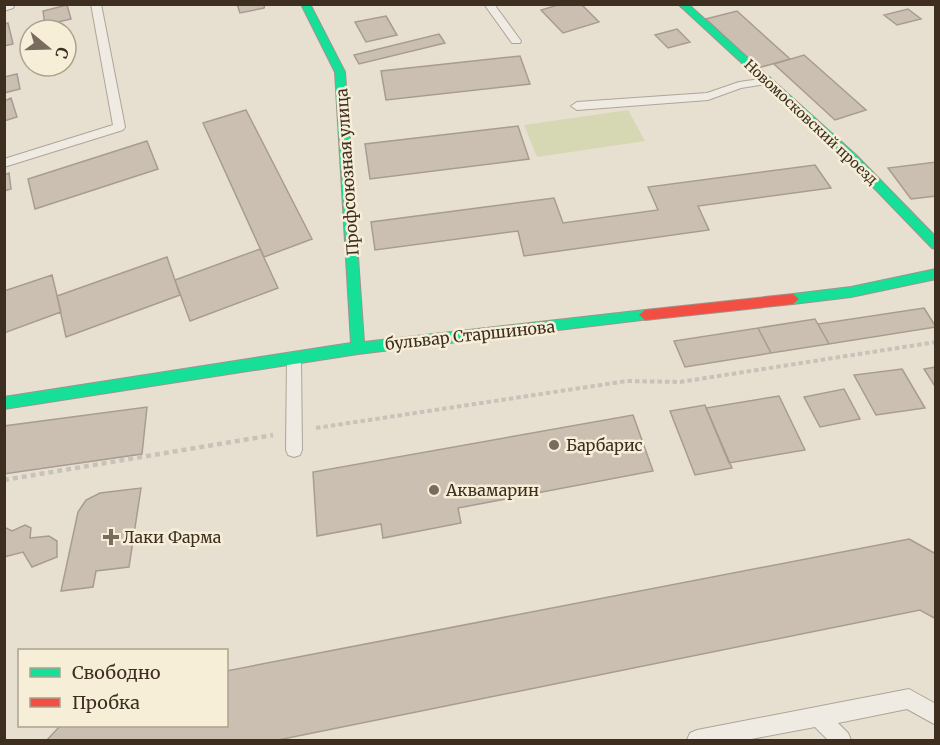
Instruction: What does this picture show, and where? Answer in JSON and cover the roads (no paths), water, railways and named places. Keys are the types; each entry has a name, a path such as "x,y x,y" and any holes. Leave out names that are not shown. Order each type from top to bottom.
{"street":[{"name":"Профсоюзная улица","path":"305,4 340,72 358,348"},
{"name":"Новомосковский проезд","path":"682,4 852,158 936,244"},
{"name":"бульвар Старшинова","path":"4,403 358,348 851,292 936,274"}],"lane":[{"path":"4,163 119,127 96,4"},
{"path":"489,4 516,41"},
{"path":"577,106 708,96 739,85 767,81"},
{"path":"294,358 294,450"},
{"path":"697,741 909,699 936,715"},
{"path":"819,717 841,741"}],"place":[{"name":"Барбарис","path":"554,445"},
{"name":"Аквамарин","path":"434,490"},
{"name":"Лаки Фарма","path":"111,537"}]}
